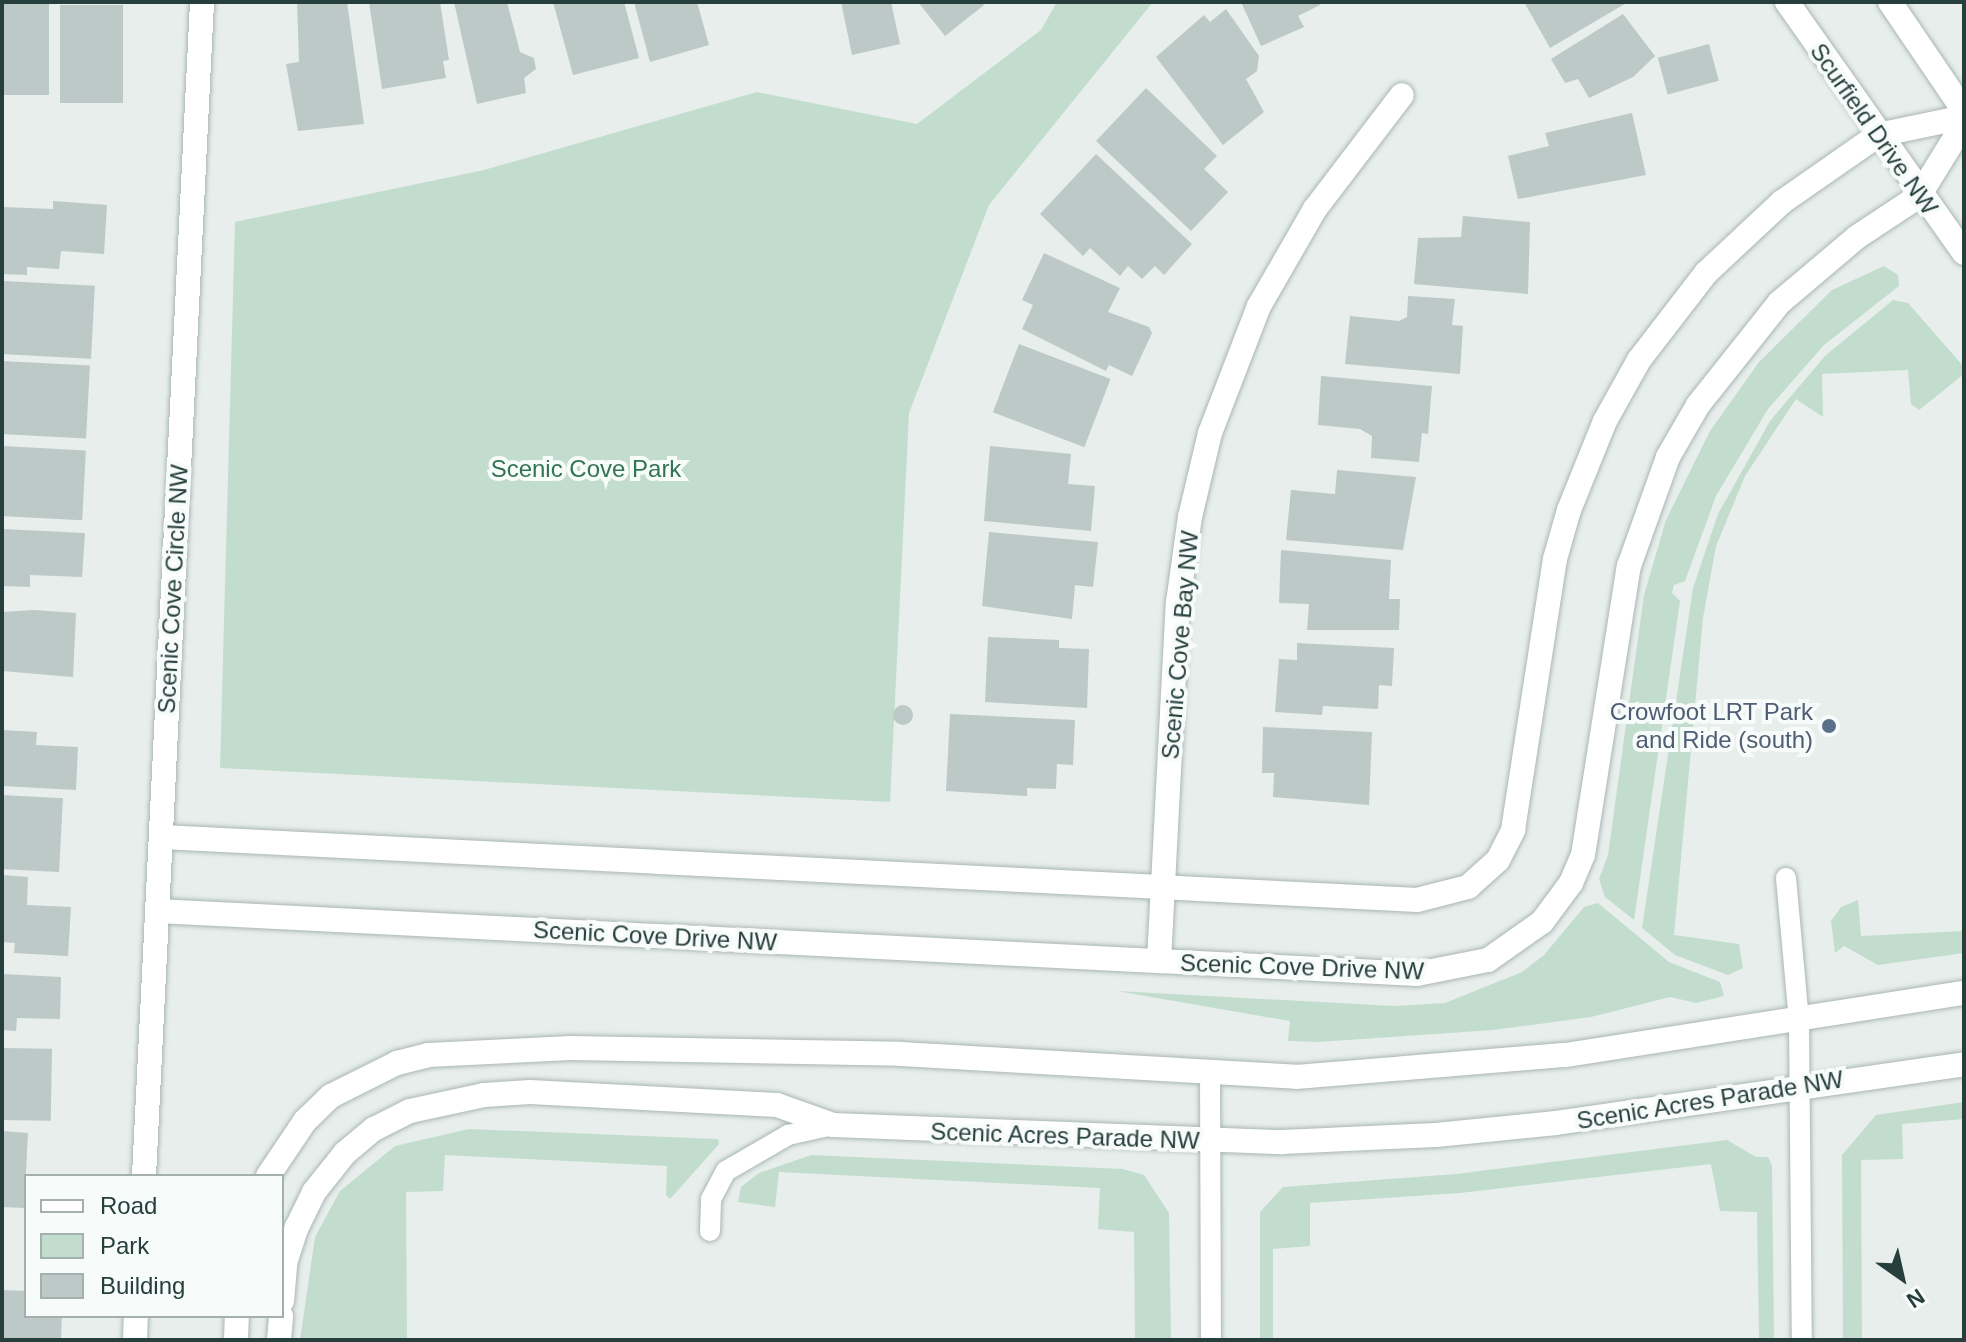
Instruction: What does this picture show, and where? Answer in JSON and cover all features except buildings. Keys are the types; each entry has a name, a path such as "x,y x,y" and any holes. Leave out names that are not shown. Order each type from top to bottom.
{"street":[{"name":"Scenic Cove Circle NW","path":"144,1174 202,2"},
{"name":"Scurfield Drive NW","path":"1787,2 1919,196 1964,253"},
{"path":"1890,2 1964,111"},
{"name":"Scenic Cove Bay NW","path":"1159,961 1178,603 1190,517 1210,433 1259,306 1315,209 1402,95"},
{"name":"Scenic Cove Drive NW","path":"162,837 1417,900 1458,891 1483,877 1513,830 1555,559 1605,421 1639,360 1706,273 1782,202 1878,135 1964,120"},
{"name":"Scenic Cove Drive NW","path":"157,911 1417,974 1488,960 1542,922 1571,883 1583,855 1629,566 1668,457 1698,405 1779,303 1857,237 1919,196 1964,120"},
{"path":"269,1174 305,1121 331,1096 385,1068 428,1055 571,1048 901,1054 1296,1077 1450,1068 1799,1020 1964,993"},
{"name":"Scenic Acres Parade NW","path":"284,1276 285,1263 314,1192 345,1153 374,1129 422,1107 446,1100 530,1092 777,1105 833,1125 1210,1143 1495,1130 1964,1064"},
{"path":"135,1340 136,1318"},
{"path":"236,1340 237,1318"},
{"path":"279,1340 281,1318"}],"lane":[{"path":"1786,878 1799,1020 1802,1340"},
{"path":"1210,1072 1211,1340"},
{"path":"710,1231 711,1199 726,1171 788,1135 833,1125"}],"green space":[{"name":"Scenic Cove Park","path":"1057,2 1153,2 989,205 909,413 890,802 220,768 235,222 484,170 757,92 917,124 1041,30"},
{"path":"1884,266 1898,275 1899,286 1824,345 1768,409 1716,496 1685,581 1674,585 1672,593 1680,601 1634,920 1605,897 1599,879 1608,855 1644,595 1666,520 1710,431 1759,362 1832,290"},
{"path":"1893,300 1908,303 1964,367 1964,374 1919,410 1911,404 1908,370 1822,374 1823,417 1796,399 1745,476 1716,546 1703,618 1674,935 1739,944 1743,968 1728,975 1675,955 1642,928 1693,588 1718,514 1770,421 1825,356"},
{"path":"1858,900 1861,936 1964,931 1964,953 1878,965 1844,946 1835,953 1831,921 1841,907"},
{"path":"1598,903 1669,962 1720,982 1724,996 1696,1003 1670,997 1591,1017 1493,1030 1318,1042 1288,1041 1290,1021 1117,991 1394,1006 1445,1003 1522,972 1544,955 1584,907"},
{"path":"1964,1102 1964,1119 1902,1124 1903,1159 1861,1160 1862,1340 1843,1340 1842,1155 1876,1115"},
{"path":"469,1129 718,1139 719,1144 670,1199 666,1195 667,1166 445,1155 443,1191 406,1192 407,1340 300,1340 315,1237 340,1191 395,1146"},
{"path":"1727,1140 1756,1157 1768,1157 1772,1166 1774,1340 1759,1340 1757,1212 1720,1211 1711,1164 1460,1193 1310,1203 1310,1246 1273,1249 1273,1340 1260,1340 1260,1212 1283,1187 1456,1174"},
{"path":"811,1155 1123,1169 1144,1175 1169,1213 1171,1340 1135,1340 1134,1232 1098,1229 1100,1188 779,1172 775,1207 738,1202 741,1187 759,1173"}],"place":[{"name":"Crowfoot LRT Park and Ride (south)","path":"1829,726"}]}
